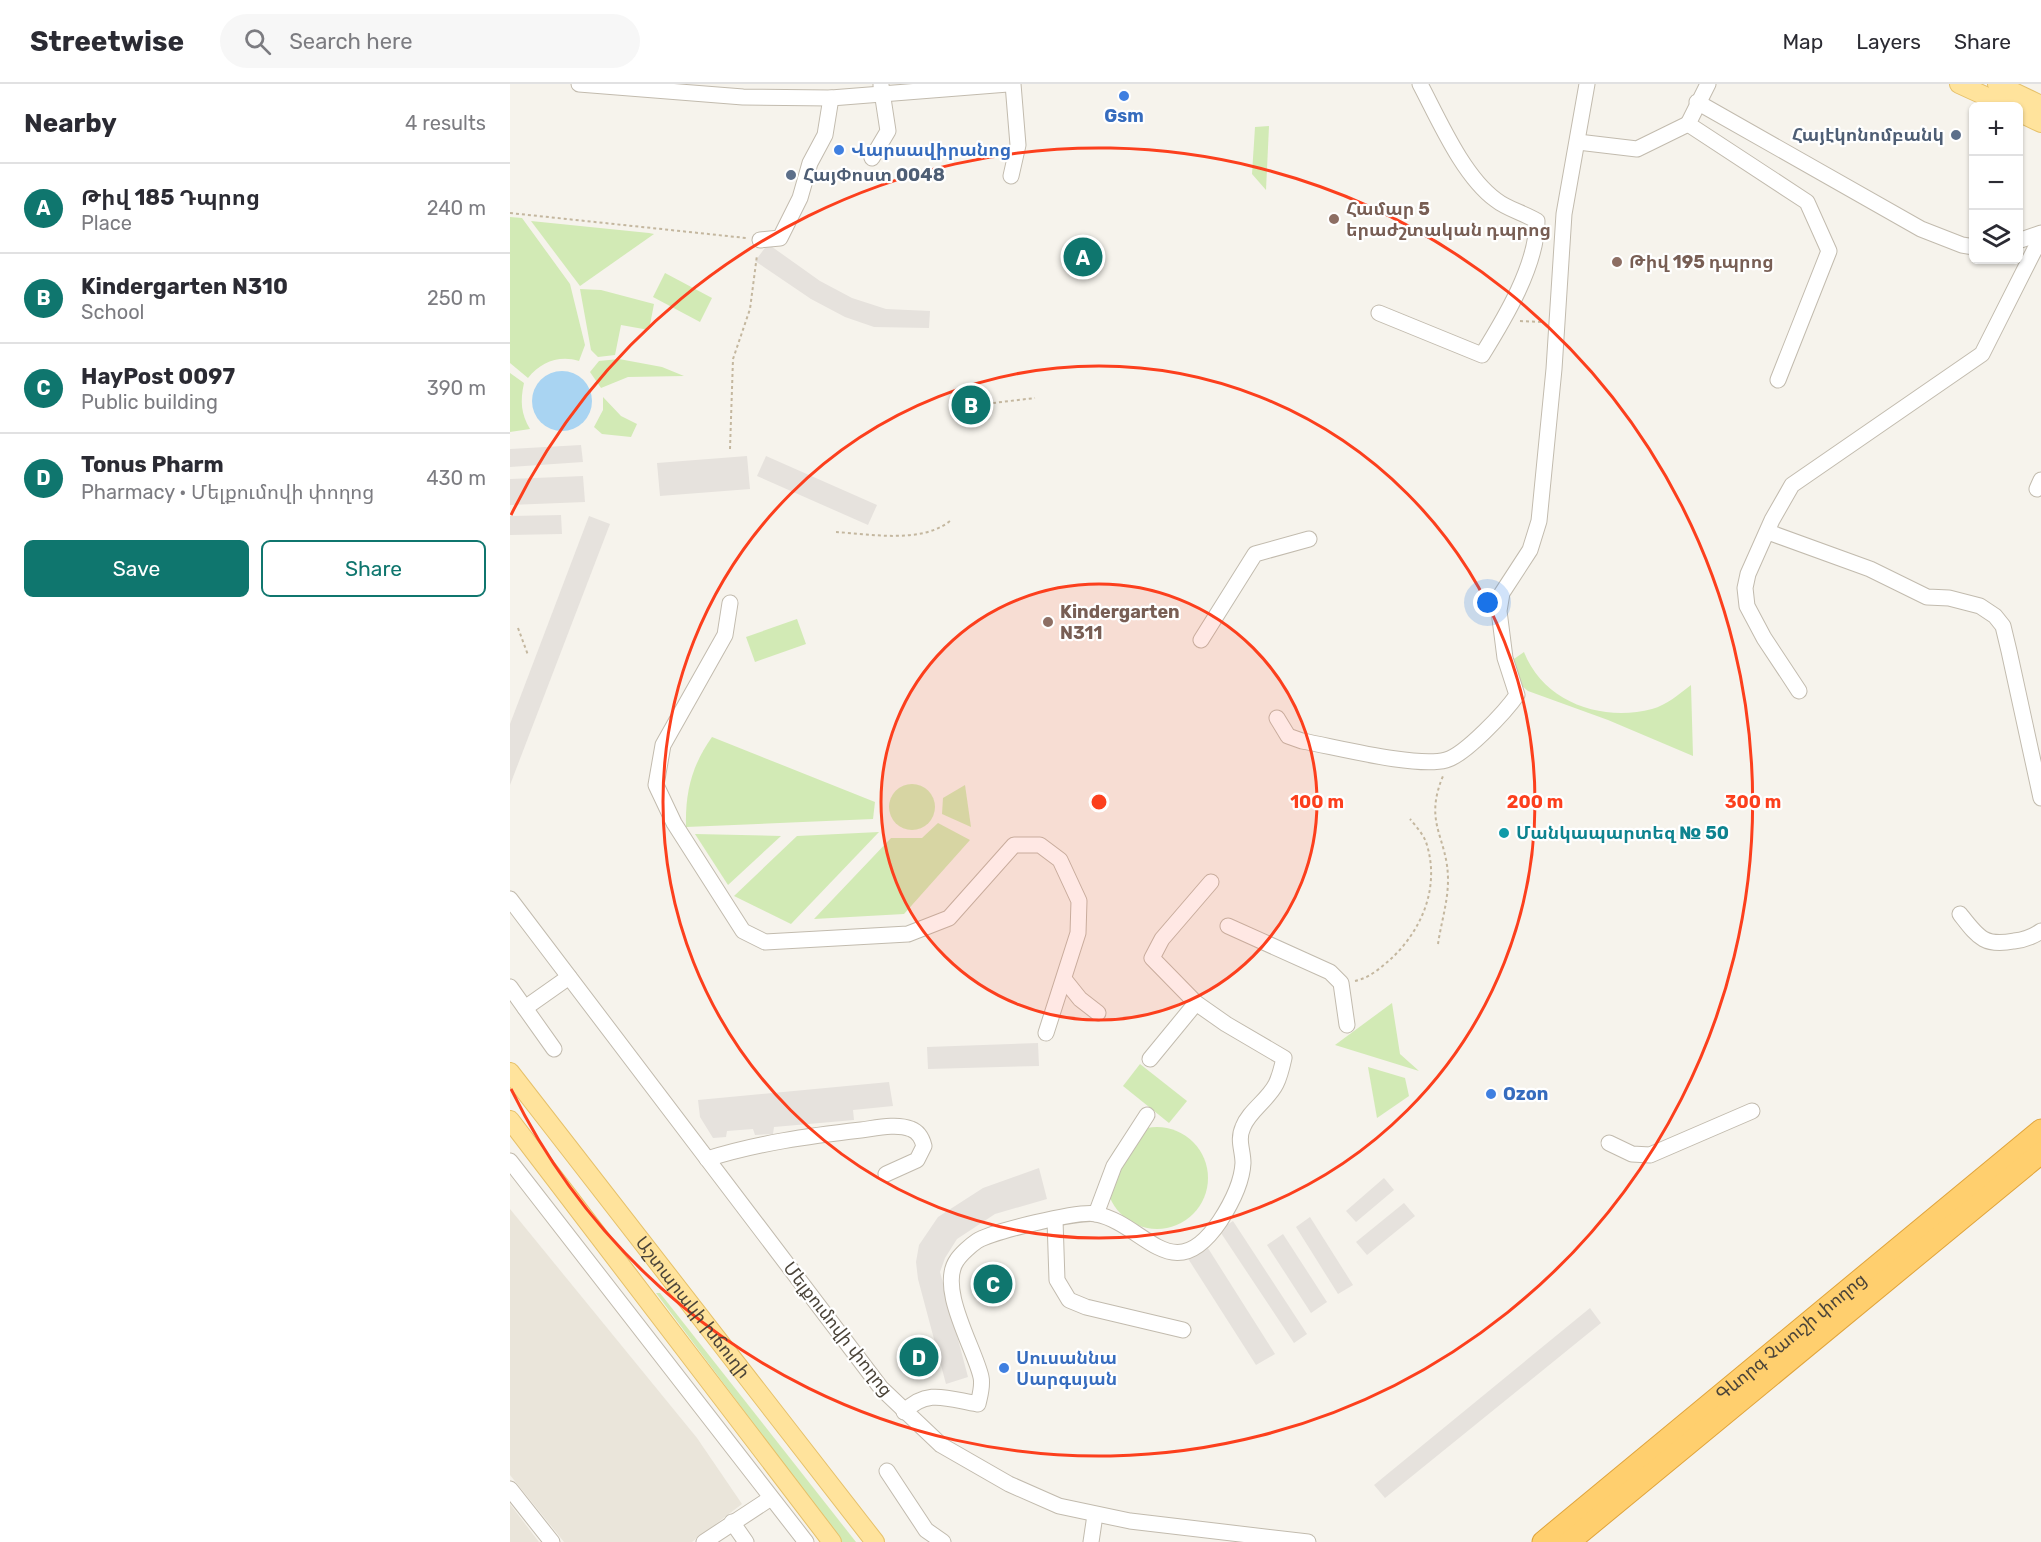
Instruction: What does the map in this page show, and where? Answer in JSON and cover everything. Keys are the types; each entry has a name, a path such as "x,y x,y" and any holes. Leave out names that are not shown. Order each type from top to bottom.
{"highway":[{"name":"Գևորգ Չաուշի փողոց","path":"1543,1542 2041,1130"},
{"name":"Գևորգ Չաուշի փողոց","path":"1622,1498 2041,1154"},
{"path":"1569,1542 1622,1498"},
{"path":"1588,1542 1622,1498"}],"main road":[{"path":"1959,84 1998,102"},
{"path":"1997,84 2041,105"},
{"path":"2023,114 2041,123"},
{"name":"Աշտարակի խճուղի","path":"510,1072 876,1542"},
{"name":"Աշտարակի խճուղի","path":"510,1120 628,1278 832,1542"},
{"path":"628,1278 655,1259"}],"street":[{"path":"579,84 743,97 831,98 882,89 1008,84"},
{"path":"1011,176 1018,145 1014,84"},
{"path":"1379,313 1482,355 1503,321 1537,241 1537,221 1522,211 1497,202 1477,183 1420,84"},
{"path":"1277,718 1288,736 1302,741 1428,763 1449,759 1503,715 1517,695 1505,658 1499,611 1502,592 1530,550 1539,521 1564,214 1587,84"},
{"path":"1578,142 1636,149 1688,124 1708,84"},
{"path":"872,158 888,131 882,89"},
{"path":"760,240 780,238 800,198 810,163 825,135 831,98"},
{"path":"1697,102 1921,229 1969,246"},
{"path":"1688,124 1807,202 1829,251 1778,380"},
{"path":"2023,240 2041,235"},
{"path":"1799,691 1764,638 1747,606 1745,588 1748,574 1792,485 1982,354 2041,235"},
{"path":"1768,532 1870,569 1927,597 1949,598 1980,606 1995,616 2003,626 2036,744 2041,798"},
{"path":"1201,640 1255,554 1270,548 1284,548 1309,539"},
{"path":"730,603 725,635 663,744 656,785 674,823 743,931 765,942 908,934 949,918 1014,845 1040,845 1060,861 1078,901 1078,933 1046,1033"},
{"path":"904,1412 916,1400 933,1396 978,1404 981,1377 953,1298 953,1269 956,1260 977,1241 988,1236 1055,1220 1096,1214 1126,1228 1150,1244 1177,1253 1189,1250 1214,1229 1239,1187 1243,1162 1240,1135 1244,1124 1275,1085 1284,1058 1226,1024 1196,1003 1152,958 1162,939 1211,882"},
{"name":"Մելքումովի փողոց","path":"510,899 881,1388 941,1445 1009,1484 1059,1506 1095,1515 1308,1542"},
{"path":"1960,914 1975,933 1995,944 2018,941 2041,932"},
{"path":"1228,926 1330,972 1341,982 1347,1025"},
{"path":"525,1008 568,977"},
{"path":"1064,979 1080,999 1098,1013"},
{"path":"510,987 554,1049"},
{"path":"1150,1059 1196,1003"},
{"path":"1609,1143 1632,1154 1650,1155 1752,1111"},
{"path":"1096,1214 1114,1166 1147,1115"},
{"path":"707,1159 749,1146 794,1137 891,1127 910,1128 921,1136 924,1146 917,1160 886,1174"},
{"path":"510,1161 806,1542"},
{"path":"1055,1220 1057,1280 1069,1300 1086,1307 1183,1330"},
{"path":"887,1471 926,1530 943,1542"},
{"path":"510,1489 552,1542"},
{"path":"704,1542 771,1498"},
{"path":"1091,1542 1095,1515"},
{"path":"732,1522 746,1542"}],"path":[{"path":"510,213 760,240 750,290 750,309 733,359 730,449"},
{"path":"1503,321 1556,323"},
{"path":"993,403 1035,398"},
{"path":"836,532 918,534 940,529 950,521"},
{"path":"518,628 528,655"},
{"path":"1438,944 1448,879 1445,855 1435,821 1435,803 1449,759"},
{"path":"1341,982 1358,981 1383,966 1411,939 1425,910 1431,890 1426,841 1410,819"}],"shaded area":[{"path":"768,244 820,281 852,298 886,309 930,311 929,328 874,327 845,317 811,299 755,261"},
{"path":"581,445 583,462 510,467 510,449"},
{"path":"747,456 750,489 660,496 657,463"},
{"path":"766,456 877,505 868,525 757,476"},
{"path":"583,476 585,502 510,505 510,479"},
{"path":"561,515 562,534 510,535 510,516"},
{"path":"589,516 610,524 510,785 510,724"},
{"path":"1038,1043 1039,1066 928,1069 927,1047"},
{"path":"889,1082 893,1106 853,1110 854,1120 774,1127 773,1134 755,1135 753,1129 727,1131 726,1137 713,1138 700,1117 698,1100"},
{"path":"1039,1168 1047,1199 995,1214 957,1239 945,1258 940,1272 968,1377 946,1384 918,1279 916,1262 919,1245 938,1217 983,1188"},
{"path":"1384,1178 1394,1190 1356,1222 1346,1211"},
{"path":"1404,1203 1415,1216 1367,1255 1356,1242"},
{"path":"510,1209 697,1438 742,1504 692,1542 564,1542 510,1475"},
{"path":"1310,1217 1353,1285 1338,1294 1296,1227"},
{"path":"1233,1221 1307,1334 1294,1343 1219,1230"},
{"path":"1283,1234 1327,1302 1311,1313 1267,1245"},
{"path":"1206,1245 1275,1354 1256,1365 1187,1257"},
{"path":"1590,1308 1601,1323 1385,1498 1374,1485"},
{"path":"510,1504 539,1542 510,1542"}],"green space":[{"path":"1269,126 1266,190 1252,174 1255,127"},
{"path":"510,217 522,218 570,284 585,345 579,361 564,359 551,361 533,372 528,378 510,363"},
{"path":"531,221 649,233 654,234 580,286"},
{"path":"665,273 712,298 700,322 653,297"},
{"path":"580,289 601,290 654,304 649,330 621,325 615,355 598,357 591,350"},
{"path":"619,359 662,367 684,376 628,377 601,388 590,372 599,361"},
{"path":"510,373 524,383 522,407 530,429 510,432"},
{"path":"603,397 621,416 637,424 631,437 602,434 594,427 603,410"},
{"path":"797,619 806,644 755,662 746,637"},
{"path":"1524,652 1533,670 1560,696 1595,710 1614,713 1652,709 1668,702 1691,685 1693,756 1608,720 1528,691 1517,682 1511,661"},
{"path":"712,737 875,802 873,819 686,827 691,779 699,758"},
{"path":"912,784 928,791 935,807 928,823 912,830 896,823 889,807 896,791"},
{"path":"965,785 971,827 942,814 943,798"},
{"path":"938,823 970,840 904,914 814,919 891,838 922,838"},
{"path":"879,832 791,924 734,896 797,836"},
{"path":"695,834 781,836 728,885"},
{"path":"1392,1003 1400,1054 1419,1071 1335,1045"},
{"path":"1140,1064 1187,1101 1169,1123 1123,1086"},
{"path":"1368,1067 1405,1078 1409,1096 1377,1118"},
{"path":"1157,1127 1176,1131 1193,1142 1204,1159 1208,1178 1204,1197 1193,1214 1176,1225 1157,1229 1138,1225 1121,1214 1110,1197 1106,1178 1110,1159 1121,1142 1138,1131"},
{"path":"656,1293 660,1293 856,1542 842,1542"}],"water":[{"path":"562,371 583,380 592,401 583,422 562,431 541,422 532,401 541,380"}],"place":[{"name":"Gsm","path":"1124,96"},
{"name":"Հայէկոնոմբանկ","path":"1956,135"},
{"name":"Վարսավիրանոց","path":"839,150"},
{"name":"ՀայՓոստ 0048","path":"791,175"},
{"name":"Համար 5 երաժշտական դպրոց","path":"1334,219"},
{"name":"Թիվ 185 Դպրոց","path":"1083,257"},
{"name":"Թիվ 195 դպրոց","path":"1617,262"},
{"name":"Kindergarten N310","path":"971,405"},
{"name":"Kindergarten N311","path":"1048,622"},
{"name":"Մանկապարտեզ № 50","path":"1504,833"},
{"name":"Ozon","path":"1491,1094"},
{"name":"HayPost 0097","path":"993,1284"},
{"name":"Tonus Pharm","path":"919,1357"},
{"name":"Սուսաննա Սարգսյան","path":"1004,1368"}]}
